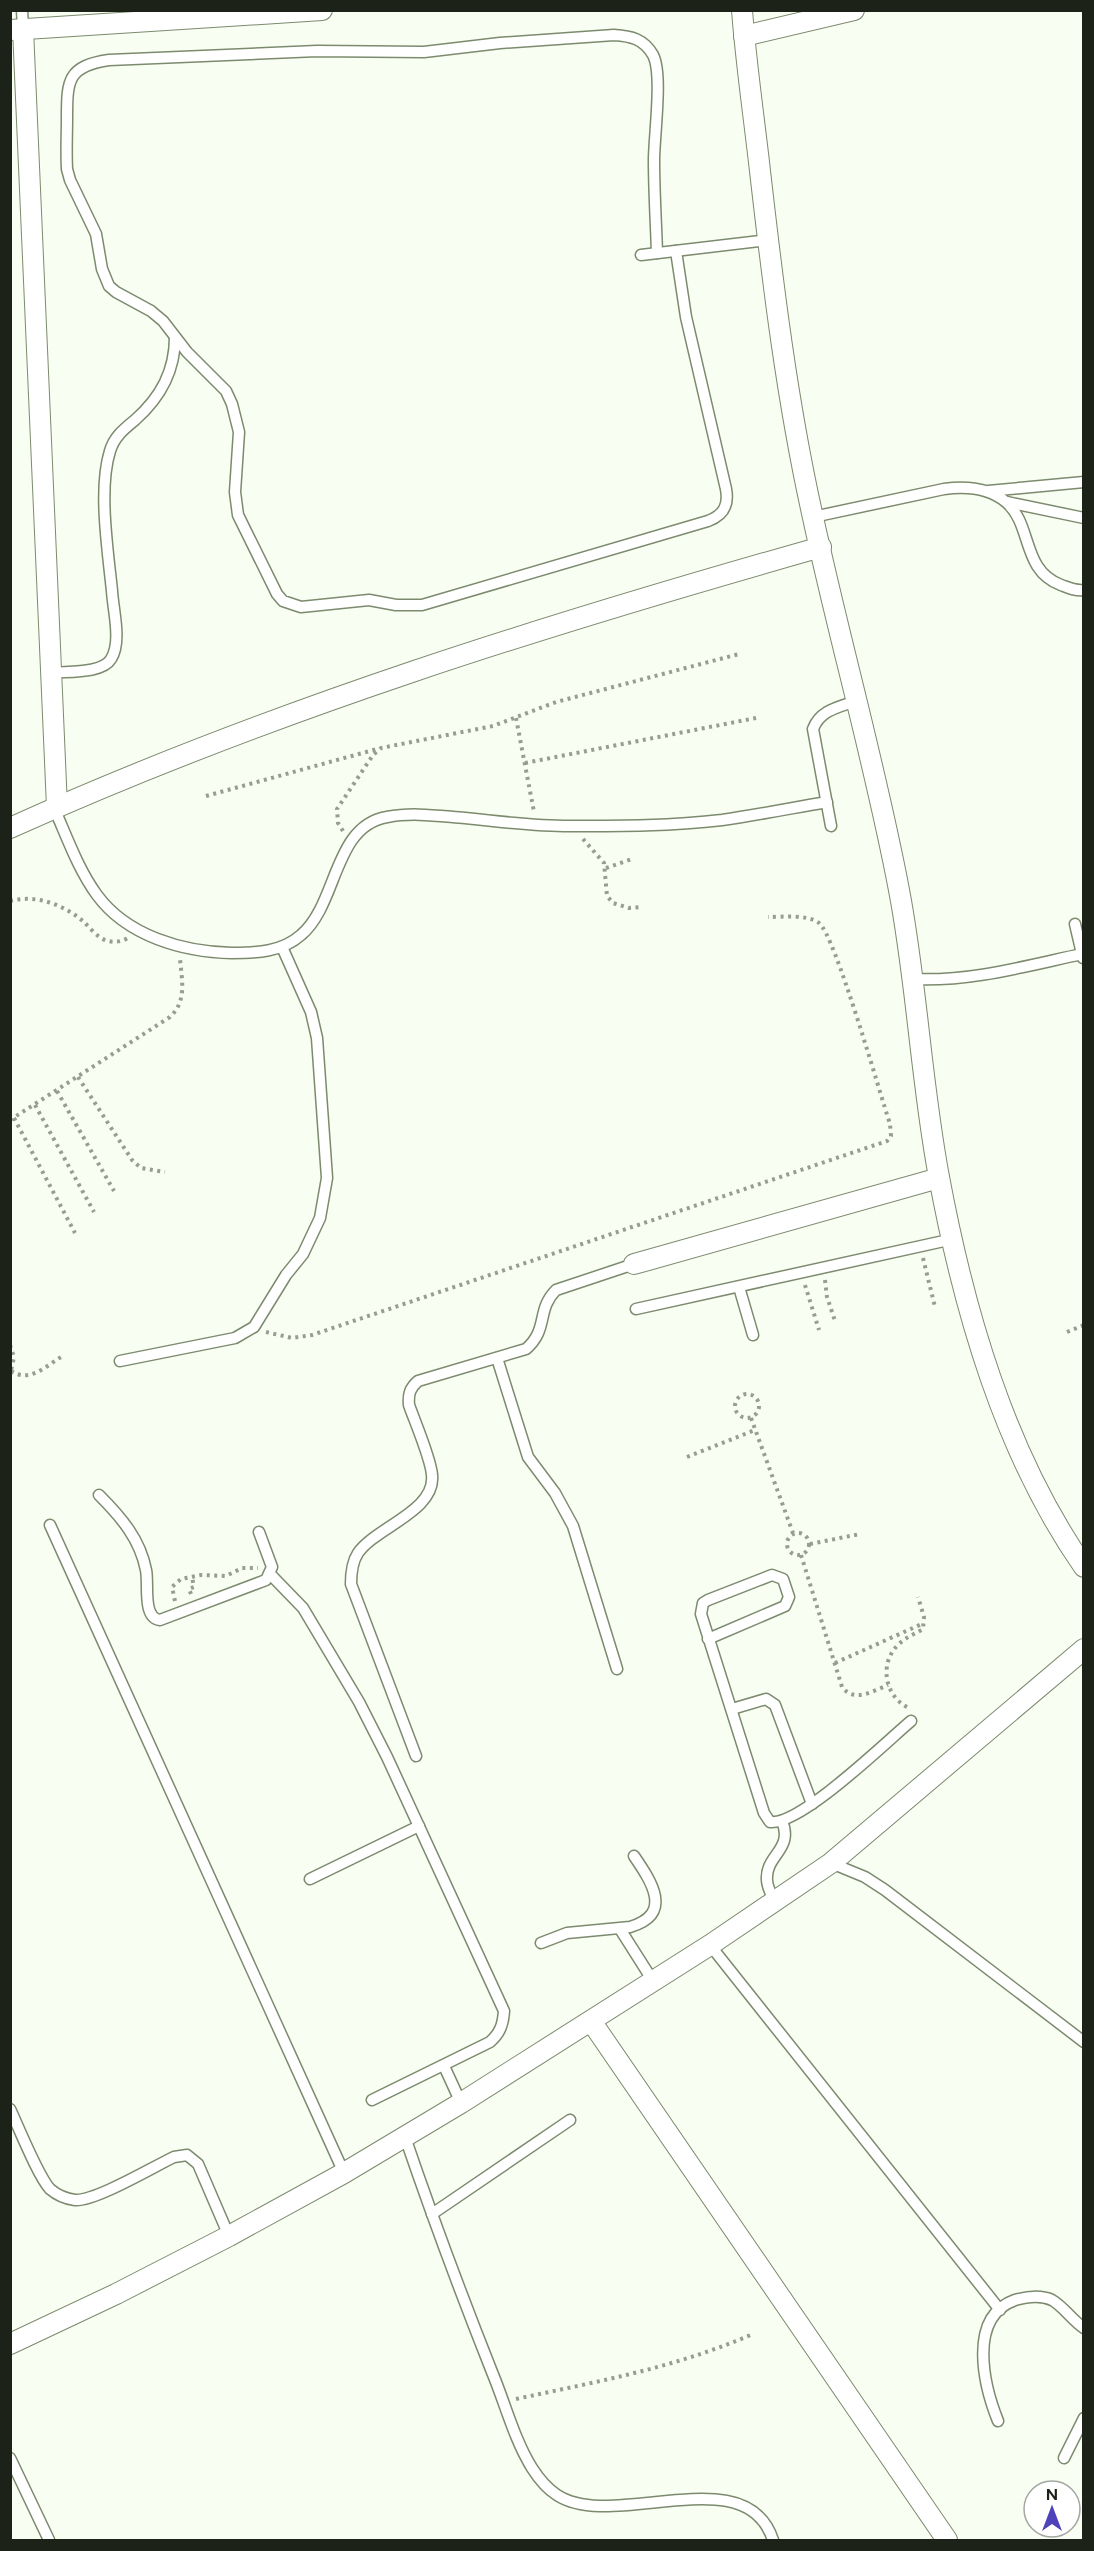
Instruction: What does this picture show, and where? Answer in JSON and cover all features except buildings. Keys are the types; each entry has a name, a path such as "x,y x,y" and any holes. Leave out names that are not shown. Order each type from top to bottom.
{"street":[{"path":"56,807 19,23 322,10"},
{"path":"742,10 785,370 813,517 899,890 939,1178 978,1337 1013,1433 1052,1517 1083,1567"},
{"path":"744,36 854,10"},
{"path":"10,828 238,733 430,665 623,603 821,547"},
{"path":"634,1264 939,1178"},
{"path":"10,2344 116,2294 344,2173 461,2103 775,1903 831,1863 1083,1649"},
{"path":"591,2021 947,2541"}],"lane":[{"path":"657,253 654,161 656,72 654,56 644,43 630,36 500,43 424,52 285,52 90,63 77,70 68,83 67,169 96,234 102,269 109,286 151,311 194,359 217,380 232,404 239,432 235,492 238,515 277,594 283,601 302,607 369,600 396,605 422,605 708,521 723,513 727,497 686,317 676,251"},
{"path":"641,255 768,240"},
{"path":"51,673 103,666 111,660 116,632 106,538 105,480 109,456 115,439 123,429 146,410 157,397 173,366 175,337"},
{"path":"173,366 194,359"},
{"path":"988,491 1083,482"},
{"path":"813,517 966,486 988,491 1007,502 1083,518"},
{"path":"1007,502 1019,521 1036,566 1053,582 1075,591 1083,590"},
{"path":"831,826 813,729 823,714 856,701"},
{"path":"56,807 83,873 98,897 117,916 140,931 179,946 240,953 261,952 282,947 301,936 315,920 326,902 346,847 362,829 383,817 408,814 569,826 669,825 722,820 827,802"},
{"path":"912,979 936,980 983,976 1083,956 1075,924"},
{"path":"120,1361 236,1338 254,1327 312,1238 325,1198 327,1178 317,1038 310,1012 282,947"},
{"path":"636,1310 953,1239"},
{"path":"416,1756 354,1599 351,1584 351,1569 357,1554 367,1542 424,1501 431,1489 432,1475 408,1396 418,1381 526,1349 537,1340 547,1299 556,1290 634,1264"},
{"path":"739,1287 753,1335"},
{"path":"497,1358 528,1457 555,1493 573,1526 616,1669"},
{"path":"99,1495 125,1523 142,1554 147,1571 151,1616 160,1620 259,1583 271,1575"},
{"path":"50,1525 344,2173"},
{"path":"260,1532 271,1560 271,1575 303,1608 317,1628 377,1738 504,2011 503,2023 498,2034 490,2042 372,2100"},
{"path":"708,1639 785,1606 789,1597 783,1579 772,1575 703,1603 701,1614 708,1639 766,1818 776,1823 812,1804 910,1721"},
{"path":"732,1709 766,1699 775,1705 812,1804"},
{"path":"775,1903 767,1882 767,1873 784,1844 785,1828 782,1821"},
{"path":"310,1879 419,1826"},
{"path":"541,1943 567,1934 620,1929 640,1924 649,1917 655,1907 657,1895 634,1856"},
{"path":"831,1863 865,1877 885,1890 1083,2042"},
{"path":"620,1929 653,1982"},
{"path":"710,1945 1000,2310"},
{"path":"444,2066 461,2103"},
{"path":"10,2109 42,2176 50,2189 63,2197 77,2200 92,2197 174,2157 187,2155 198,2164 229,2236"},
{"path":"432,2214 570,2120"},
{"path":"405,2137 504,2402 531,2467 543,2483 558,2496 577,2503 597,2505 713,2499 735,2503 755,2511 769,2529 773,2541"},
{"path":"998,2421 988,2397 984,2346 992,2320 1000,2310 1024,2297 1044,2298 1051,2300 1083,2328"},
{"path":"1064,2458 1083,2418"},
{"path":"10,2458 49,2541"}],"path":[{"path":"206,796 381,748 493,726 556,702 739,654"},
{"path":"516,718 536,825"},
{"path":"525,763 756,718"},
{"path":"352,840 338,823 337,809 373,755 381,748"},
{"path":"569,826 599,856 606,868 607,896 613,903 628,908 641,907"},
{"path":"606,868 632,859"},
{"path":"10,901 35,899 57,904 106,940 119,942 140,931"},
{"path":"254,1327 273,1335 292,1338 312,1335 887,1141 891,1136 890,1124 845,983 823,927 810,919 768,917"},
{"path":"75,1233 12,1119 178,1010 182,991 179,946"},
{"path":"78,1077 132,1160 147,1170 165,1172"},
{"path":"57,1091 114,1191"},
{"path":"35,1105 94,1212"},
{"path":"919,1246 935,1307"},
{"path":"825,1267 827,1297 835,1321"},
{"path":"801,1273 819,1330"},
{"path":"1067,1332 1083,1325"},
{"path":"10,1345 14,1357 11,1371 17,1375 30,1376 60,1357"},
{"path":"750,1394 758,1401 758,1411 751,1418 740,1417 734,1409 734,1404 740,1396 750,1394"},
{"path":"751,1418 793,1533"},
{"path":"687,1457 755,1430"},
{"path":"798,1532 807,1535 810,1544 806,1553 801,1555 792,1553 787,1545 789,1536 798,1532"},
{"path":"810,1544 860,1534"},
{"path":"801,1555 842,1687 851,1695 863,1695 888,1685"},
{"path":"170,1616 174,1604 172,1587 181,1579 201,1575 226,1576 242,1568 250,1567 271,1575"},
{"path":"910,1721 910,1710 891,1694 886,1667 898,1644 923,1629 925,1623 918,1597"},
{"path":"835,1663 925,1623"},
{"path":"504,2402 653,2370 687,2360 753,2334"}]}
